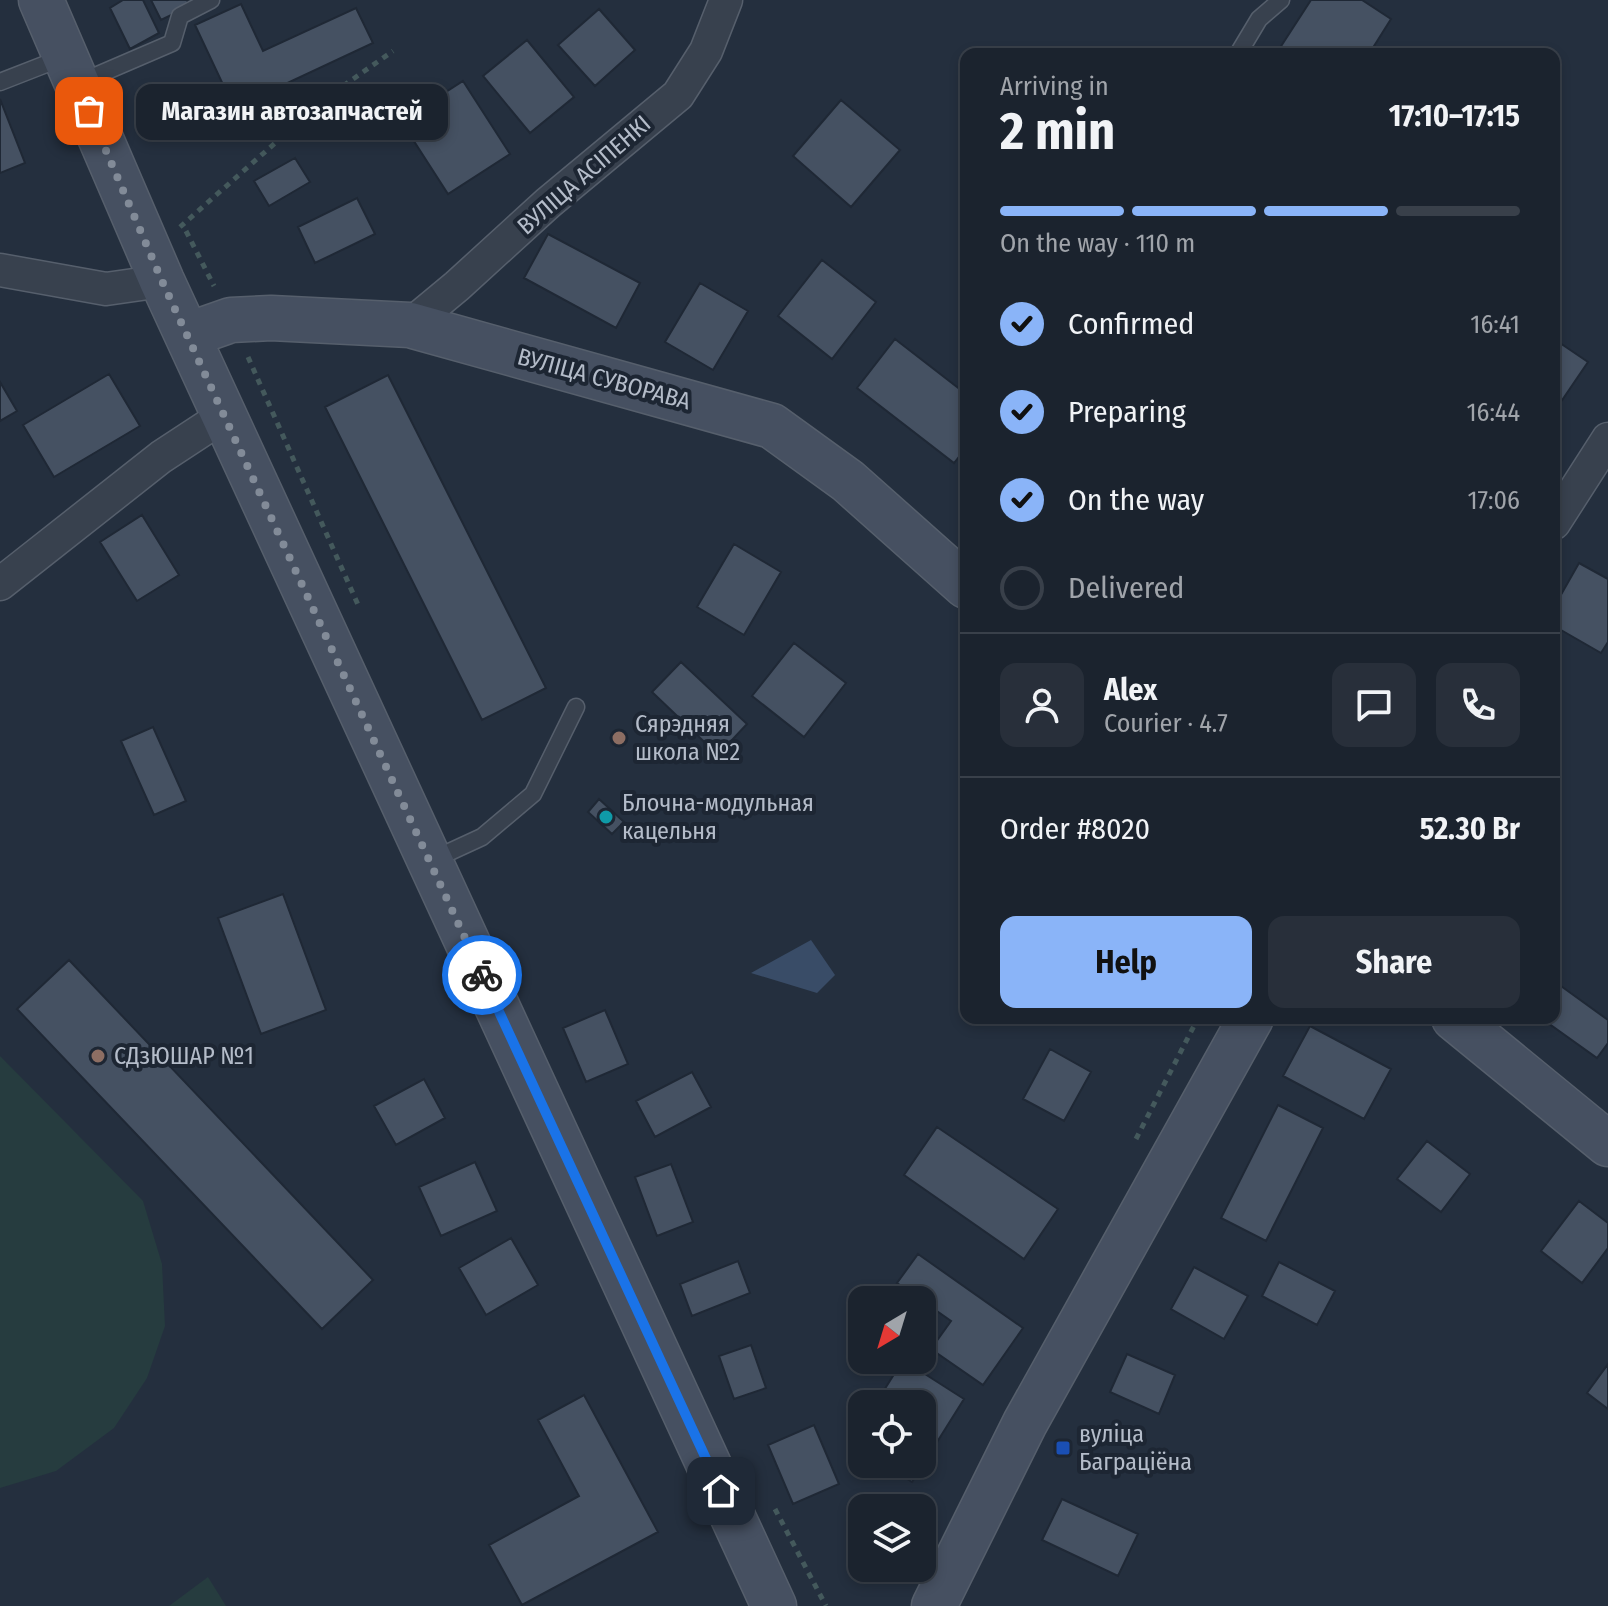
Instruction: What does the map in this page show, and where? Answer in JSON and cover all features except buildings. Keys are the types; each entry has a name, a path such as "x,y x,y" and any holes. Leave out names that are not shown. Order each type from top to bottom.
{"main road":[{"path":"41,0 162,281 774,1606"},
{"name":"ВУЛІЦА СУВОРАВА","path":"188,335 231,320 271,318 410,325 772,426 848,481 960,581"},
{"path":"934,1606 1025,1423 1248,1024"},
{"path":"1462,1024 1605,1137"}],"street":[{"name":"ВУЛІЦА АСІПЕНКІ","path":"410,325 548,203 678,95 706,51 726,0"},
{"path":"0,270 106,289 162,281"},
{"path":"0,584 161,457 225,415"},
{"path":"1560,514 1608,439"}],"lane":[{"path":"0,82 72,70 172,43 180,16 211,0"},
{"path":"1242,48 1259,19 1281,0"},
{"path":"429,862 482,837 533,794 576,707"}],"path":[{"path":"144,238 183,226 326,98 393,51"}],"green space":[{"path":"0,1056 143,1201 162,1264 165,1326 147,1378 114,1428 56,1471 0,1488"},
{"path":"208,1577 226,1606 169,1606"}],"water":[{"path":"811,940 835,975 817,993 751,973"}],"way so far":[{"path":"89,111 162,281 482,975"}],"place":[{"name":"Магазин автозапчастей","path":"89,111"},
{"name":"Сярэдняя школа №2","path":"619,738"},
{"name":"Блочна-модульная кацельня","path":"606,817"},
{"name":"СДзЮШАР №1","path":"98,1056"},
{"name":"вуліца Баграціёна","path":"1063,1448"}],"route":[{"path":"482,975 721,1491"}]}
